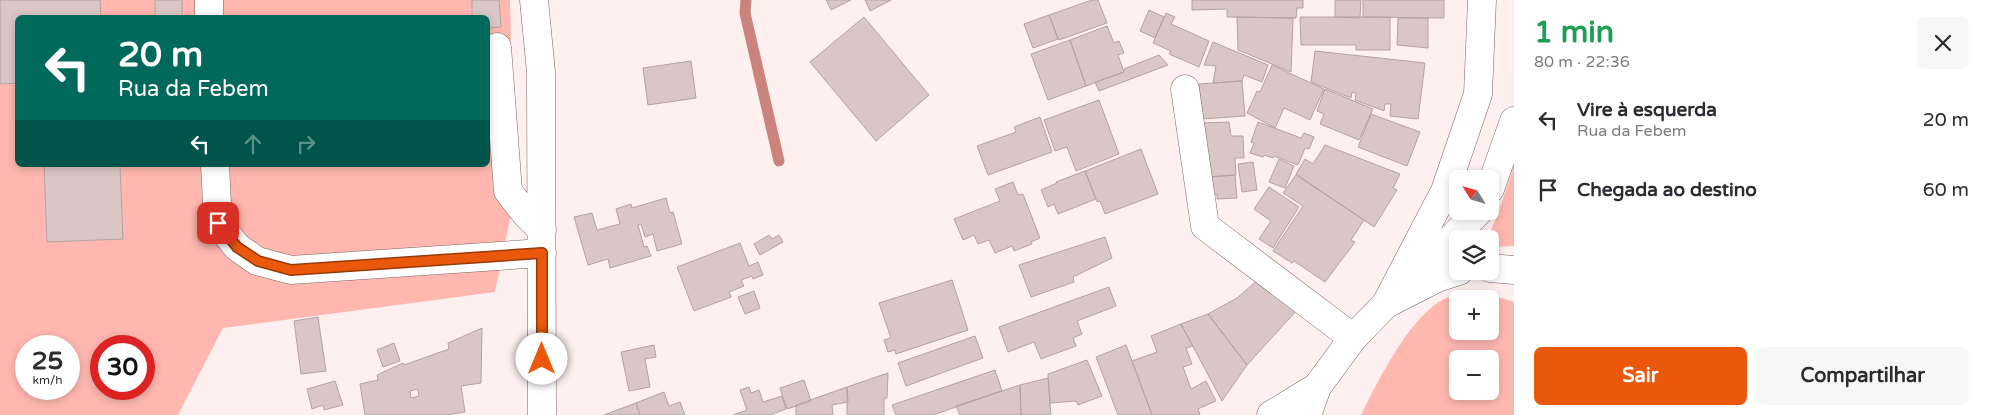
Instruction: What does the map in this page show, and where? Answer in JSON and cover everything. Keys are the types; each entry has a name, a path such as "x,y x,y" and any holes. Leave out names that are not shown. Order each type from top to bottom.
{"main road":[{"path":"209,0 210,15"},
{"path":"534,0 541,72 542,415"},
{"path":"1386,304 1445,191 1478,94 1482,0"},
{"path":"497,47 508,191 542,241"},
{"path":"1185,89 1205,226 1353,338"},
{"path":"1496,170 1514,121"},
{"path":"215,167 218,223 237,247 258,261 291,270 542,241"},
{"path":"1307,415 1317,387 1353,338 1470,220"},
{"path":"1499,269 1514,270"},
{"path":"1386,304 1437,278 1449,274"},
{"path":"1270,415 1317,387"}],"shaded area":[{"path":"0,0 510,0 515,195 495,292 223,328 178,415 0,415"},
{"path":"1514,165 1514,246 1499,247 1499,230 1491,230 1495,220 1499,220 1499,211"},
{"path":"1499,297 1514,302 1514,415 1361,415 1399,346 1425,313 1439,302 1449,298 1449,340 1499,340"}],"building":[{"path":"0,0 100,0 101,15 15,15 15,83 0,84"},
{"path":"155,0 182,0 182,15 155,15"},
{"path":"472,0 499,0 501,27 490,28 490,15 472,15"},
{"path":"826,0 851,0 831,10"},
{"path":"865,0 891,0 870,11"},
{"path":"1092,0 1098,0 1107,23 1059,40 1049,15"},
{"path":"1192,0 1303,0 1303,8 1297,8 1296,18 1227,17 1227,9 1192,10"},
{"path":"1335,0 1361,0 1360,18 1335,17"},
{"path":"1363,0 1444,0 1444,18 1363,17"},
{"path":"1149,10 1164,17 1155,38 1140,31"},
{"path":"1166,13 1175,17 1171,24 1209,41 1199,67 1169,54 1171,51 1153,43"},
{"path":"1049,15 1058,39 1033,48 1024,24"},
{"path":"864,17 929,95 876,141 810,62"},
{"path":"1237,17 1293,18 1291,72 1238,50"},
{"path":"1300,17 1390,17 1390,50 1356,50 1356,45 1301,45"},
{"path":"1398,18 1428,18 1428,48 1397,45"},
{"path":"1107,26 1114,43 1119,41 1124,53 1118,55 1124,72 1086,86 1070,40"},
{"path":"1070,40 1086,86 1048,100 1031,54"},
{"path":"1213,42 1268,65 1262,82 1244,75 1242,81 1213,83 1216,66 1204,65"},
{"path":"1315,51 1425,63 1418,119 1390,116 1391,104 1385,104 1384,111 1355,100 1356,93 1352,92 1351,98 1311,82"},
{"path":"1159,55 1168,65 1099,91 1095,82 1124,72 1124,69"},
{"path":"691,61 696,98 648,105 643,68"},
{"path":"1272,65 1324,89 1310,120 1284,108 1275,128 1247,113 1257,91 1260,92"},
{"path":"1242,81 1245,116 1202,119 1199,84"},
{"path":"1325,89 1373,109 1359,140 1320,124 1324,114 1317,111"},
{"path":"1099,100 1119,154 1076,171 1067,147 1055,151 1044,120"},
{"path":"1371,114 1420,132 1407,166 1358,147"},
{"path":"1040,117 1052,152 988,175 977,146 1016,132 1014,127"},
{"path":"1229,122 1231,136 1243,136 1244,158 1235,158 1236,175 1208,177 1202,123"},
{"path":"1258,122 1301,138 1304,133 1314,137 1309,149 1305,148 1298,165 1274,156 1273,158 1264,155 1263,157 1250,153 1254,143 1251,142"},
{"path":"1325,145 1400,174 1393,188 1397,190 1374,227 1296,174 1305,159 1313,164"},
{"path":"1141,149 1158,194 1105,214 1100,201 1097,202 1085,171"},
{"path":"1279,159 1294,166 1285,188 1269,182"},
{"path":"1253,162 1257,190 1242,192 1238,164"},
{"path":"44,167 120,167 123,239 47,242"},
{"path":"1085,171 1096,199 1058,214 1054,204 1048,207 1041,190"},
{"path":"1235,175 1237,198 1217,199 1217,194 1213,195 1208,177"},
{"path":"1296,175 1364,220 1351,240 1355,242 1325,282 1294,261 1292,263 1273,251 1303,206 1283,193"},
{"path":"1013,182 1018,195 1023,194 1040,238 1031,242 1032,244 1014,251 1012,246 995,253 989,240 978,244 974,235 963,240 954,219 1000,201 995,189"},
{"path":"1269,187 1299,207 1273,248 1259,239 1271,221 1254,209"},
{"path":"666,198 670,213 673,212 682,244 657,251 653,234 645,237 641,224 638,225 644,247 647,246 651,256 610,268 608,259 588,265 574,217 592,213 597,230 620,224 616,209 631,204 632,208"},
{"path":"769,235 772,239 779,235 783,242 760,255 754,244"},
{"path":"1105,237 1112,258 1073,277 1074,282 1031,297 1019,265"},
{"path":"740,243 749,266 758,262 763,275 753,279 752,276 741,280 744,286 729,292 731,297 694,311 677,267"},
{"path":"1259,279 1298,309 1247,365 1208,314 1237,298"},
{"path":"952,280 968,330 896,354 895,350 888,352 884,340 891,338 879,303"},
{"path":"1109,287 1116,306 1077,321 1082,334 1073,338 1076,346 1041,359 1034,342 1008,352 999,327"},
{"path":"754,291 760,308 745,314 738,297"},
{"path":"1208,314 1247,365 1222,401 1181,324"},
{"path":"318,317 326,371 301,374 294,321"},
{"path":"1181,324 1193,346 1186,348 1192,364 1183,367 1191,389 1206,381 1216,401 1198,409 1200,415 1152,415 1132,361 1157,352 1151,336"},
{"path":"482,328 481,383 461,386 465,412 446,415 365,415 360,384 378,380 377,375 403,363 404,365 449,349 448,343","holes":["418,389 419,396 411,398 410,391"]},
{"path":"975,336 983,358 906,386 898,363"},
{"path":"394,343 400,361 383,367 377,350"},
{"path":"654,345 656,357 645,359 650,387 629,391 621,352"},
{"path":"1126,345 1152,415 1118,415 1096,357"},
{"path":"1087,360 1102,396 1078,405 1076,401 1050,403 1048,374"},
{"path":"995,370 1002,391 933,415 896,415 892,405"},
{"path":"888,373 887,398 884,398 884,415 847,415 847,387"},
{"path":"1048,378 1051,415 1021,415 1020,385"},
{"path":"804,380 811,401 787,409 780,388"},
{"path":"335,381 343,405 324,410 323,405 312,409 307,389"},
{"path":"1020,385 1021,415 960,415 956,406"},
{"path":"749,387 751,393 759,390 763,402 782,396 786,409 770,415 733,415 747,410 740,390"},
{"path":"847,387 848,402 832,405 833,415 796,415 796,405"},
{"path":"664,392 669,406 680,402 685,415 640,415 636,403"},
{"path":"636,403 640,415 604,415"}],"waterway":[{"path":"746,0 745,13 779,161"}],"route":[{"path":"218,223 237,247 258,261 291,270 542,253 542,359"}]}
